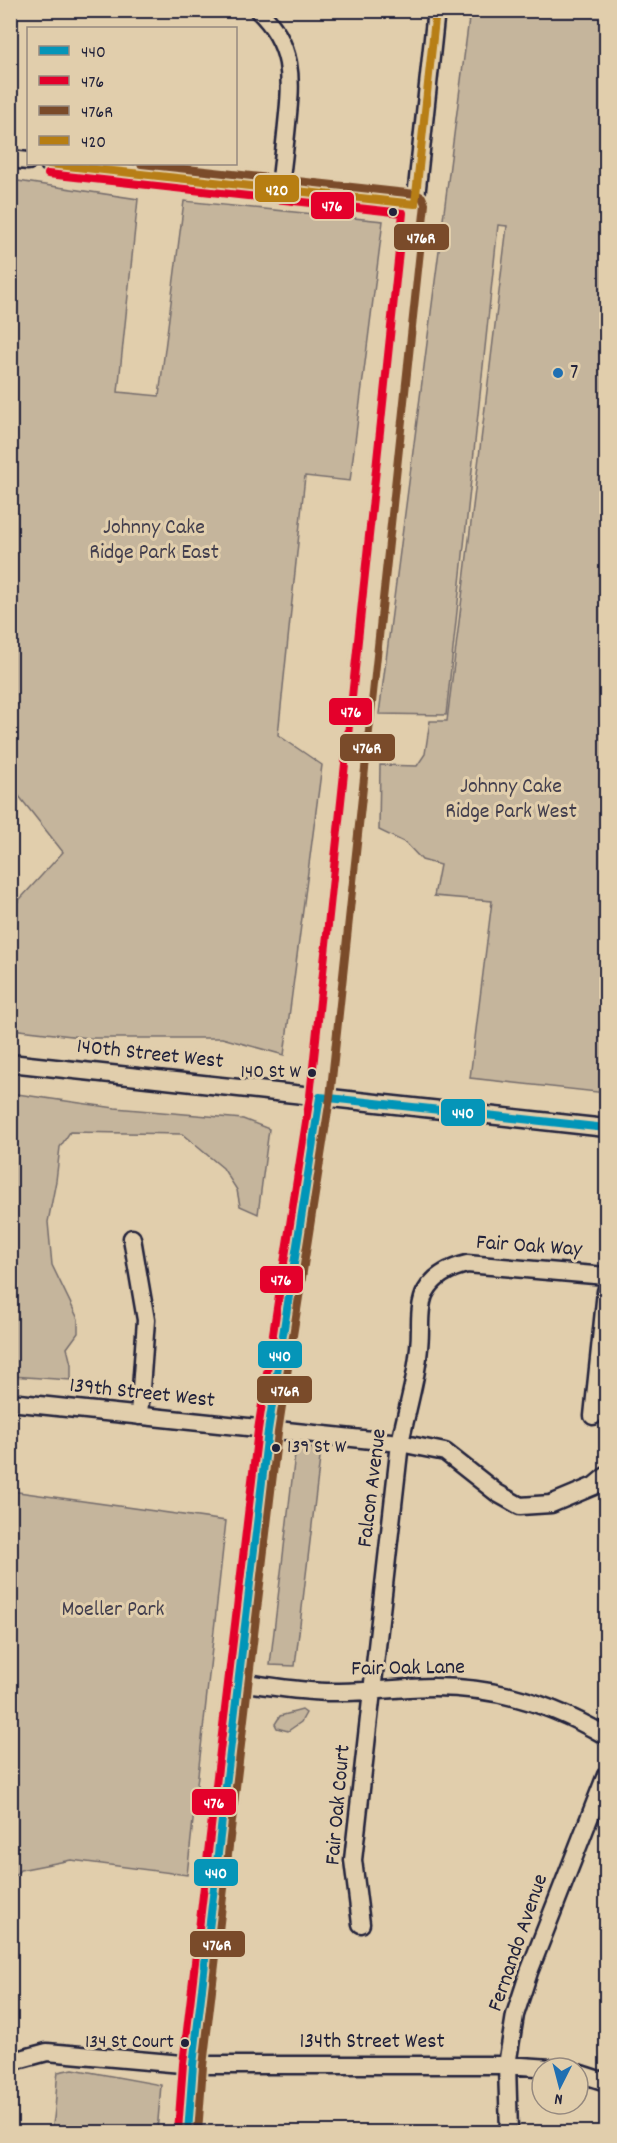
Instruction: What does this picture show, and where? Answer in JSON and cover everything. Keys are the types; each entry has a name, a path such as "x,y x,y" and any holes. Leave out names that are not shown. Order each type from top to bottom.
{"street":[{"path":"188,2133 193,2065 268,1431 320,1097 436,10"},
{"path":"267,14 284,47 291,77 280,189"},
{"path":"10,159 27,161"},
{"path":"58,165 415,204"},
{"name":"140th Street West","path":"10,1062 606,1128"},
{"path":"132,1238 146,1320 139,1416"},
{"name":"Fair Oak Way","path":"424,1293 433,1281 449,1269 467,1264 606,1276"},
{"path":"593,1416 606,1291"},
{"name":"Falcon Avenue","path":"372,1690 400,1443 420,1351 420,1315 424,1293"},
{"name":"139th Street West","path":"10,1402 268,1431 400,1443 446,1452 497,1493 520,1506 551,1504 594,1486 606,1476"},
{"name":"Fair Oak Lane","path":"238,1682 332,1692 436,1687 478,1690 537,1703 566,1714 606,1736"},
{"name":"Fair Oak Court","path":"361,1924 353,1860 372,1690"},
{"name":"Fernando Avenue","path":"509,2133 507,2065 515,2015 529,1972 606,1775"},
{"name":"134th Street West","path":"10,2062 47,2052 193,2065 530,2067"},
{"path":"590,2077 606,2082"}],"green space":[{"name":"Johnny Cake Ridge Park West","path":"470,11 606,11 606,1093 470,1078 492,901 434,896 440,865 422,860 406,843 379,830 380,765 417,766 425,754 430,721 447,721 507,226 498,225 446,715 379,714"},
{"name":"Johnny Cake Ridge Park East","path":"11,180 138,199 118,392 159,396 184,201 383,221 350,481 305,476 278,735 322,765 284,1055 222,1038 89,1038 11,1029 11,909 63,852 11,786"},
{"path":"10,1093 115,1108 243,1119 269,1129 258,1214 240,1206 237,1190 223,1168 182,1134 70,1132 60,1147 48,1222 52,1265 78,1319 78,1333 67,1348 71,1364 71,1380 11,1376 14,1308 10,1289"},
{"path":"296,1446 321,1450 295,1666 270,1665"},
{"name":"Moeller Park","path":"11,1491 226,1521 187,1875 71,1860 20,1870 11,1880"},
{"path":"302,1710 306,1713 301,1722 288,1731 277,1728 275,1724 280,1716"},
{"path":"73,2069 161,2085 157,2132 51,2132 58,2072"}],"transit line":[{"name":"420","path":"415,204 436,10"},
{"name":"420","path":"58,165 415,204"},
{"name":"476R","path":"150,165 416,194 422,197 425,204 330,1098 278,1432 203,2066 198,2132"},
{"name":"476","path":"48,174 403,213 310,1096 258,1430 183,2064 178,2131"},
{"name":"440","path":"320,1097 606,1128"},
{"name":"440","path":"188,2132 193,2065 268,1431 320,1097"}],"place":[{"name":"7","path":"558,373"},
{"name":"140 St W","path":"312,1073"},
{"name":"139 St W","path":"276,1448"},
{"name":"134 St Court","path":"185,2043"}]}
